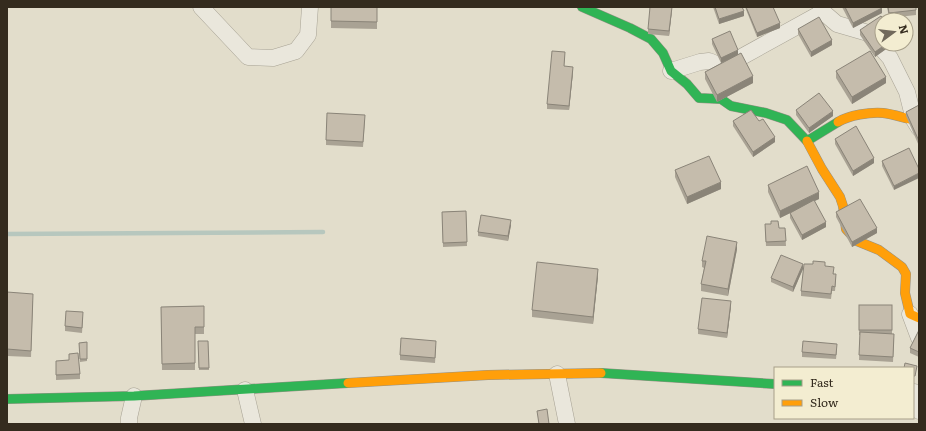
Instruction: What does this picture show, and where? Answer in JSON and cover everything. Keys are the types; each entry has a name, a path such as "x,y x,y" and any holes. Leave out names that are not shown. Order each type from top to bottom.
{"street":[{"path":"201,7 248,57 274,58 296,51 308,35 310,7"},
{"path":"582,7 630,28 651,40 663,53 671,71 687,84 699,98 721,100 731,106 766,113 787,120 806,141 840,197 843,206 846,229 857,241 879,250 902,267 906,274 905,293 915,316 919,338"},
{"path":"671,71 700,62 709,61 721,66 736,60 822,10 837,24 868,33 890,58 907,92 917,124"},
{"path":"806,141 845,118 860,115 883,112 917,124"},
{"path":"7,399 134,396 488,375 605,373 774,384"},
{"path":"557,374 567,424"},
{"path":"245,390 253,424"},
{"path":"915,392 919,411"},
{"path":"129,424 134,396"}],"building":[{"path":"331,7 377,7 377,22 331,21"},
{"path":"650,7 672,7 669,31 648,29"},
{"path":"715,7 742,7 744,11 719,19"},
{"path":"746,7 773,7 780,23 757,33"},
{"path":"845,7 882,8 874,12 853,23"},
{"path":"888,7 916,7 916,10 889,12"},
{"path":"819,17 832,40 811,52 798,29"},
{"path":"874,21 874,51 860,30"},
{"path":"730,31 738,50 721,58 712,39"},
{"path":"552,51 565,52 564,66 573,67 569,106 547,104"},
{"path":"870,51 886,77 852,97 836,71"},
{"path":"741,53 753,76 717,95 705,72"},
{"path":"819,93 833,111 809,128 796,110"},
{"path":"919,105 919,141 906,112"},
{"path":"751,110 759,121 763,119 775,137 753,152 733,121"},
{"path":"327,113 365,115 363,142 326,140"},
{"path":"856,126 874,158 853,171 835,139"},
{"path":"909,148 919,169 919,173 894,186 882,161"},
{"path":"709,156 721,182 687,197 675,170"},
{"path":"807,166 819,192 780,211 768,185"},
{"path":"860,199 877,228 852,242 836,212"},
{"path":"814,200 826,222 802,235 790,213"},
{"path":"466,211 467,242 443,243 442,212"},
{"path":"481,215 511,220 508,236 478,232"},
{"path":"771,221 778,221 779,228 785,228 786,241 766,242 765,224 771,224"},
{"path":"707,236 737,242 728,289 701,284 706,261 702,261"},
{"path":"781,255 803,264 793,287 771,278"},
{"path":"813,261 825,262 825,266 834,267 833,274 836,274 835,287 832,286 831,294 801,291 804,264 813,264"},
{"path":"537,262 598,269 593,317 532,310"},
{"path":"7,292 33,294 31,351 7,349"},
{"path":"702,298 731,301 727,333 698,329"},
{"path":"859,305 892,305 892,330 859,330"},
{"path":"204,306 204,327 195,327 195,363 162,364 161,307"},
{"path":"66,311 83,312 82,328 65,326"},
{"path":"919,330 919,352 910,348"},
{"path":"860,332 894,334 893,357 859,355"},
{"path":"401,338 436,341 435,358 400,355"},
{"path":"198,341 208,341 209,368 199,368"},
{"path":"803,341 837,344 836,355 802,352"},
{"path":"87,342 87,359 80,359 79,343"},
{"path":"78,353 80,374 56,375 56,361 69,360 69,354"},
{"path":"905,363 917,366 915,376 914,367 904,367"},
{"path":"547,409 549,424 539,424 537,411"}],"waterway":[{"path":"7,234 323,232"}],"traffic: fast":[{"path":"582,7 651,39 663,53 671,71 687,84 699,98 721,99 731,106 766,113 787,120 807,141 838,122"},
{"path":"601,373 774,384"},
{"path":"7,399 134,396 348,383"}],"traffic: slow":[{"path":"838,122 854,116 878,113 891,114 914,120"},
{"path":"807,141 822,169 840,197 843,206 846,229 857,241 879,250 902,267 906,274 905,293 910,314 919,318"},
{"path":"348,383 488,375 601,373"}]}
